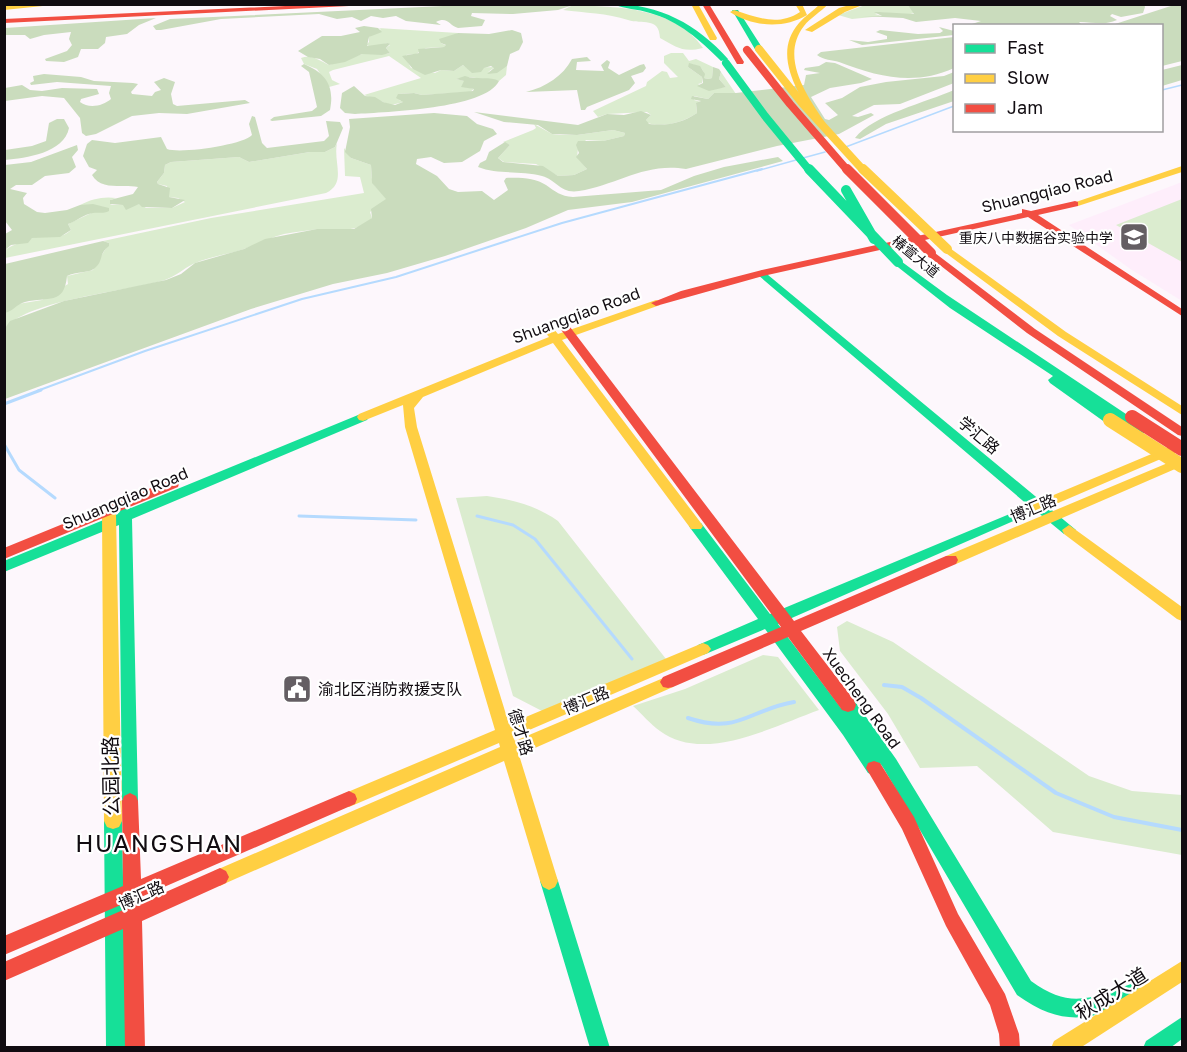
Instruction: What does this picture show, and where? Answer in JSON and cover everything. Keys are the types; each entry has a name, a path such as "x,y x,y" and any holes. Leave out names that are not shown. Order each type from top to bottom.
{"main road":[{"path":"4,8 59,4"},
{"path":"4,15 256,4"},
{"path":"4,23 386,4"},
{"path":"616,4 656,11 688,23 739,56 777,75 875,185 922,228 1150,409"},
{"path":"694,4 739,56 772,128 828,193 898,262 1002,343 1110,420 1182,466"},
{"name":"椿萱大道","path":"705,4 739,56 802,122 853,188 917,258 1012,334 1129,418 1178,445"},
{"name":"椿萱大道","path":"718,4 739,56"},
{"path":"732,8 763,22 783,23 798,19 804,13 798,4"},
{"path":"825,4 801,25 796,40 792,71 800,90 827,132"},
{"path":"796,40 842,10 862,4"},
{"path":"732,8 739,56"},
{"name":"Shuangqiao Road","path":"265,451 366,416 418,395 559,331 685,293 762,273 1028,210 1182,161"},
{"name":"Shuangqiao Road","path":"4,567 45,544 265,451 677,285 752,265 1098,198 1182,169"},
{"path":"853,188 874,239"},
{"path":"853,188 922,228"},
{"name":"椿萱大道","path":"853,188 931,253 1031,331 1182,432"},
{"path":"1028,210 1182,306"},
{"path":"1028,210 1182,313"},
{"name":"学汇路","path":"762,273 1038,507 1182,615"},
{"path":"990,283 1182,411"},
{"path":"941,296 1129,418"},
{"name":"Xuecheng Road","path":"559,331 774,618 890,764 1024,988 1037,1001 1064,1011 1077,1011 1161,985"},
{"name":"德才路","path":"418,395 408,407 411,427 600,1047"},
{"path":"366,416 393,415 404,420 411,427"},
{"name":"博汇路","path":"4,946 505,735 1178,445"},
{"name":"博汇路","path":"4,972 510,750 1182,461"},
{"name":"公园北路","path":"125,510 135,1047"},
{"name":"公园北路","path":"109,517 116,1047"},
{"name":"Shuangqiao Road","path":"4,554 45,544"},
{"name":"Xuecheng Road","path":"786,633 909,825 951,919 1008,1023 1011,1036 1010,1047"},
{"name":"秋成大道","path":"1061,1047 1182,971"},
{"path":"1153,1047 1182,1027"}],"shaded area":[{"name":"重庆八中数据谷实验中学","path":"1182,182 1182,301 1132,270 1069,225"}],"green space":[{"path":"868,4 908,5 915,13 879,13 875,14 882,16 852,19 838,15"},
{"path":"1144,4 1145,7 1143,13 1121,17 1112,14 1110,16 1117,20 1112,22 1079,22 1081,24 972,24 981,21 955,18 916,22 903,18 862,16 882,16 874,12 914,14 908,5"},
{"path":"1177,4 1182,5 1182,61 1163,66 1163,24 1115,24"},
{"path":"573,5 626,9 662,17 691,34 703,48 690,50 676,46 660,38 657,27 653,24 563,10"},
{"path":"573,5 558,10 513,14 472,13 471,16 485,20 482,26 458,28 443,20 436,22 441,25 406,21 396,16 383,18 371,16 361,21 352,17 337,19 319,14 221,19 161,30 156,30 153,26 170,19 443,6"},
{"path":"156,18 139,25 127,34 106,37 105,43 98,49 81,49 78,57 64,62 46,61 45,59 67,51 72,45 69,39 71,32 30,39 25,35 5,35 5,28"},
{"path":"364,26 378,28 382,32 369,37 367,46 388,43 390,44 386,48 390,53 362,54 345,62 329,65 298,51 322,36 341,36 360,32 355,28"},
{"path":"939,27 953,31 953,35 862,45 849,40 868,42 887,39 887,36 876,32 880,30 918,34 943,31"},
{"path":"378,28 458,33 441,43 447,46 426,48 416,54 406,55 411,68 435,73 441,70 454,71 463,65 467,68 495,67 488,72 507,66 506,75 499,81 469,77 456,79 465,81 466,87 474,89 470,92 398,94 399,100 404,102 391,105 364,95 421,78 389,56 329,72 332,80 340,84 329,87 317,69 304,64 301,58 312,57 329,65 362,54 390,53 386,48 390,45 388,43 372,47 366,45 369,37 381,29"},
{"path":"512,30 521,33 523,42 519,50 510,54 507,66 497,73 487,74 494,68 491,66 484,68 481,72 472,73 463,65 454,71 441,70 425,75 413,69 402,56 419,53 418,49 444,47 446,45 439,39 458,33 489,34"},
{"path":"953,37 953,68 925,77 896,77 868,72 825,59 817,55 821,52"},
{"path":"671,53 683,53 689,61 696,59 713,67 712,78 708,79 704,78 704,72 699,67 691,64 688,67 702,77 702,83 698,84 707,89 726,87 719,79 721,72 736,94 714,93 708,99 694,96 694,100 701,102 696,104 697,113 686,119 667,124 647,123 646,120 651,115 647,112 607,114 598,117 593,111 646,86 647,82 662,71 667,72 670,78 678,77 664,63 664,56"},
{"path":"587,57 591,61 577,62 576,70 604,71 601,65 607,60 610,62 608,68 619,75 640,65 644,64 646,68 643,72 631,76 635,83 629,90 587,107 585,110 581,110 577,90 526,92 553,80 564,71 572,59"},
{"path":"826,62 835,63 872,79 830,88 811,97 825,119 829,120 838,115 825,103 842,98 860,87 944,76 953,72 953,83 900,104 874,105 852,116 858,117 871,113 874,115 839,134 777,146 686,169 644,171 579,191 563,189 542,176 478,167 486,160 489,152 505,142 510,145 498,158 503,162 543,166 558,176 574,175 587,169 576,157 579,153 576,145 578,141 603,141 624,136 625,133 613,130 577,135 552,134 538,125 504,122 474,112 578,125 607,114 624,115 641,111 651,115 646,120 649,124 662,125 686,119 697,113 696,103 701,101 691,99 692,96 708,99 714,93 736,93 804,85 806,75 820,73 804,70 805,68 819,66"},
{"path":"689,63 700,66 705,74 704,78 708,79 712,78 713,67 719,69 721,72 719,79 726,87 709,91 697,86 703,83 702,77 688,67"},
{"path":"304,64 318,71 327,81 331,94 330,110 321,116 270,120 274,117 312,111 317,107 309,72 301,66"},
{"path":"1182,65 1182,80 1163,86 1163,70"},
{"path":"44,74 138,84 131,92 132,94 152,96 161,90 154,82 164,78 175,82 171,94 173,104 177,106 245,100 250,103 187,114 159,113 132,116 96,134 86,136 82,133 80,118 64,98 42,96 5,101 5,88 22,85 30,90 42,91 62,88 97,89 99,94 81,99 80,102 92,106 100,105 111,99 109,93 111,86 57,82 31,85 30,83 34,81 33,76"},
{"path":"465,76 499,81 490,90 475,98 433,107 355,114 345,113 340,108 342,93 354,86 365,96 375,97 395,105 403,102 396,98 398,94 422,95 473,91 474,89 461,87 464,81 456,79"},
{"path":"953,90 953,101 886,124 860,139 855,138 874,122"},
{"path":"434,113 467,116 477,124 493,129 497,134 484,141 480,151 462,162 444,163 431,157 417,159 416,164 437,176 449,189 458,192 482,191 494,200 508,190 504,181 506,178 537,181 558,193 573,197 661,190 694,176 724,167 778,157 783,161 632,202 568,210 526,228 445,256 387,273 333,284 251,309 5,399 5,328 10,321 64,301 166,280 181,274 195,263 244,249 265,239 317,229 354,229 372,218 371,209 386,199 372,183 371,165 351,158 345,152 350,127 349,119"},
{"path":"252,116 255,117 262,143 267,148 324,141 329,136 326,121 340,122 343,128 335,147 325,152 310,152 249,162 239,157 171,162 165,165 164,173 157,182 170,188 169,197 185,200 172,208 142,207 139,204 126,210 123,205 110,204 110,200 133,194 138,187 101,183 92,175 97,170 89,167 83,156 87,144 92,140 115,143 161,137 167,149 174,150 225,145 252,135 249,124"},
{"path":"57,119 64,119 69,128 60,143 43,153 5,160 5,150 32,146 46,141 49,123"},
{"path":"534,124 552,134 560,135 613,130 625,133 624,136 603,141 586,140 578,149 577,157 587,169 574,175 558,176 536,164 504,162 498,158 510,145 503,142 533,130 536,128"},
{"path":"337,143 338,178 332,189 326,193 5,258 5,250 20,243 35,237 58,236 67,233 71,230 68,224 104,207 80,205 93,200 116,198 110,200 110,204 140,204 146,208 172,208 185,202 169,197 167,186 157,182 164,173 165,165 171,162 239,157 249,162 310,152 325,152 335,147"},
{"path":"77,145 78,150 72,157 76,167 69,173 45,176 32,185 16,185 10,189 27,193 23,198 24,204 37,212 67,210 80,205 93,204 109,208 109,211 90,214 68,224 71,230 60,237 32,238 28,243 11,245 5,250 5,234 12,230 5,221 5,165 31,162"},
{"path":"344,148 351,158 371,165 374,184 387,199 370,212 372,218 367,223 355,228 320,229 273,237 241,250 199,262 165,280 57,303 35,310 18,318 5,328 5,313 18,304 42,300 68,284 67,276 93,270 109,243 103,241 211,218 364,193 360,177 345,176"},
{"path":"1182,199 1182,262 1116,225"},
{"path":"103,241 109,243 109,246 104,251 98,265 90,271 67,276 62,292 58,296 25,302 5,313 5,264"},
{"path":"487,496 524,504 558,521 666,659 542,711 513,696 456,498"},
{"path":"847,621 893,642 1089,776 1132,791 1182,795 1182,855 1053,832 977,766 920,768 888,714 840,651 837,627"},
{"path":"763,655 778,657 819,710 739,739 697,744 678,740 660,731 633,706 685,689"}],"waterway":[{"path":"1163,90 1182,85"},
{"path":"843,148 953,106"},
{"path":"803,158 825,152"},
{"path":"757,171 796,160"},
{"path":"37,391 145,351 302,299 396,277 562,223 762,169"},
{"path":"4,404 41,390"},
{"path":"4,444 19,470 55,498"},
{"path":"299,516 416,520"},
{"path":"477,516 513,525 535,539 632,659"},
{"path":"884,685 902,687 921,698 1056,793 1114,817 1182,830"},
{"path":"688,718 705,723 731,723 794,702"}],"traffic: fast":[{"path":"616,4 650,10 676,20 699,35 724,59"},
{"path":"735,12 759,49"},
{"path":"726,63 807,167 898,262"},
{"path":"846,190 874,239"},
{"path":"898,262 954,306"},
{"path":"762,273 1069,530"},
{"path":"941,296 1125,419 1147,430"},
{"path":"1054,380 1110,420"},
{"path":"4,567 363,417"},
{"path":"125,509 130,801"},
{"path":"703,649 1030,510"},
{"path":"696,526 849,730 874,768"},
{"path":"848,705 890,764 1024,988 1052,1005 1077,1009 1134,993"},
{"path":"113,821 116,1048"},
{"path":"549,881 600,1048"},
{"path":"1153,1048 1182,1027"}],"traffic: slow":[{"path":"4,8 59,4"},
{"path":"694,4 713,38"},
{"path":"734,12 752,19 778,23 804,13 798,4"},
{"path":"822,124 795,76 790,51 793,38 800,26 825,4"},
{"path":"809,30 842,10 862,4"},
{"path":"759,49 824,129 896,202 947,249"},
{"path":"1075,204 1182,169"},
{"path":"947,249 1062,334 1182,411"},
{"path":"363,417 556,338 656,303"},
{"path":"549,330 696,526"},
{"path":"418,395 408,407 411,427 549,881"},
{"path":"1110,420 1182,466"},
{"path":"1030,510 1173,449"},
{"path":"951,560 1182,461"},
{"path":"109,514 113,821"},
{"path":"1069,530 1182,615"},
{"path":"349,799 703,649"},
{"path":"220,877 668,682"},
{"path":"1061,1048 1182,971"}],"traffic: jam":[{"path":"4,21 386,4"},
{"path":"705,4 740,62"},
{"path":"747,50 834,156 931,253"},
{"path":"656,303 762,273 1075,204"},
{"path":"1025,211 1182,313"},
{"path":"931,253 1031,331 1182,432"},
{"path":"563,325 848,705"},
{"path":"1132,417 1182,449"},
{"path":"4,554 173,484"},
{"path":"668,682 951,560"},
{"path":"874,768 908,823 952,920 998,1001 1009,1034 1010,1048"},
{"path":"4,946 349,799"},
{"path":"130,801 135,1048"},
{"path":"4,972 220,877"}],"place":[{"name":"重庆八中数据谷实验中学","path":"1134,237"},
{"name":"渝北区消防救援支队","path":"297,689"}],"district":[{"name":"HUANGSHAN","path":"159,842"}]}
